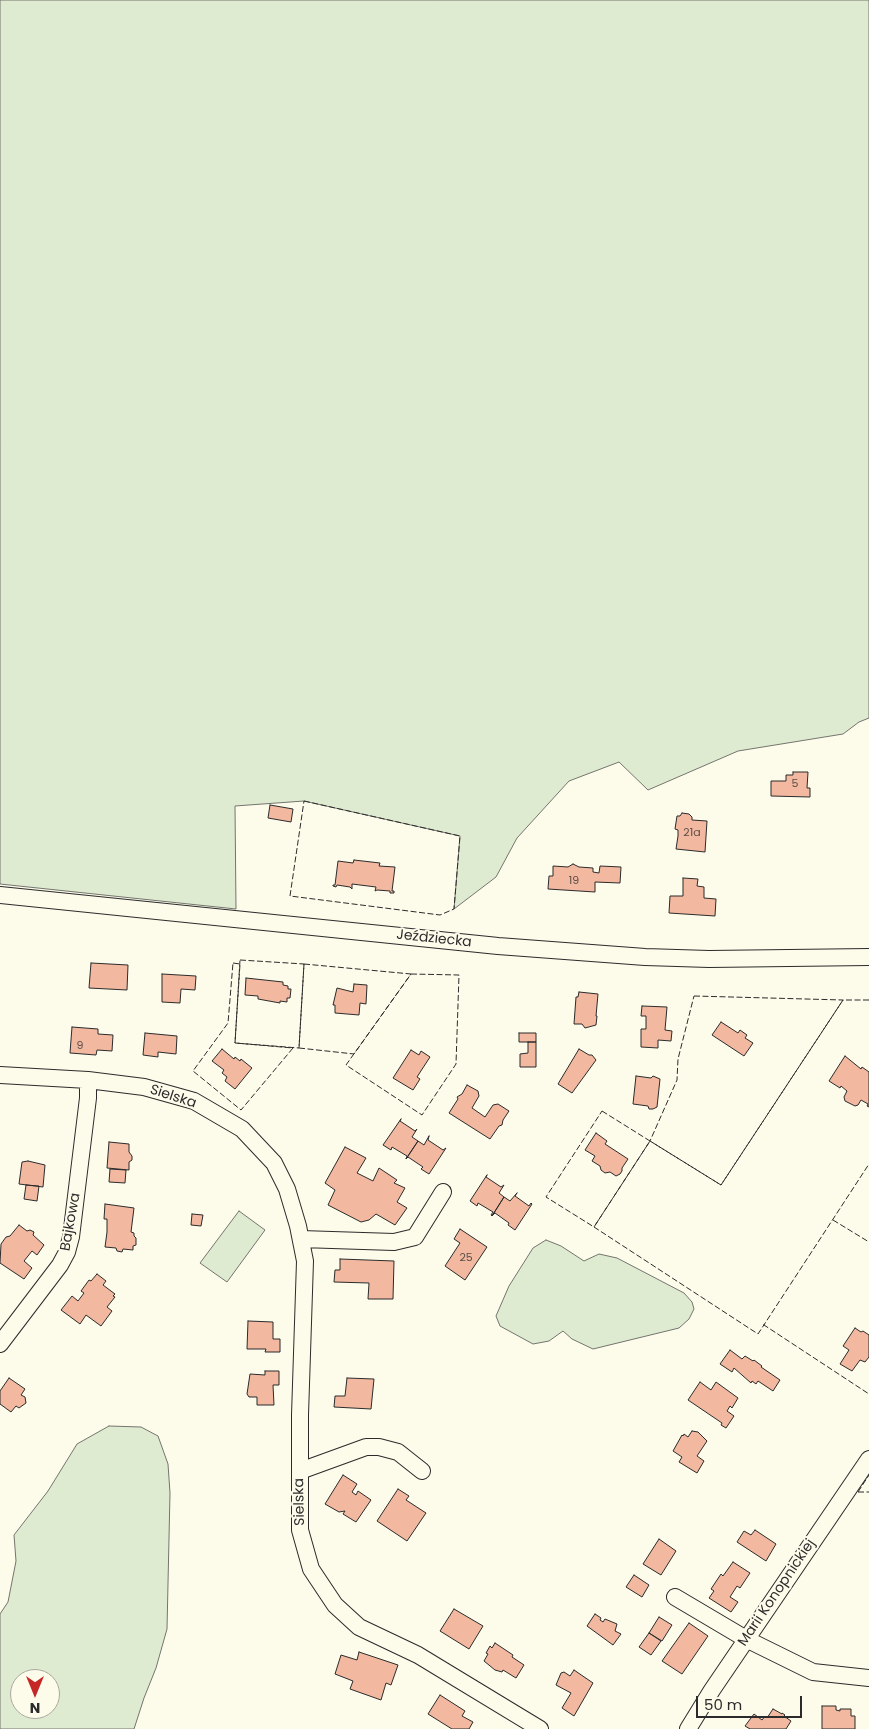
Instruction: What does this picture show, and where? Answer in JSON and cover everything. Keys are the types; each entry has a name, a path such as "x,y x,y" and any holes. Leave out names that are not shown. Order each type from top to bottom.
{"street":[{"name":"Jeździecka","path":"0,895 498,946 645,957 709,959 869,957"},
{"name":"Sielska","path":"0,1075 88,1080 144,1087 194,1101 242,1130 274,1163 287,1189 305,1261 300,1530 311,1569 335,1605 359,1628 418,1655 540,1729"},
{"name":"Bajkowa","path":"0,1344 60,1265 67,1252 71,1238 88,1098 88,1080"},
{"path":"301,1239 394,1242 415,1237 443,1192"},
{"path":"300,1471 366,1447 379,1447 398,1452 422,1471"},
{"name":"Marii Konopnickiej","path":"688,1729 746,1639 869,1459"},
{"path":"675,1597 746,1639 813,1672 869,1678"}],"green space":[{"path":"0,0 869,0 869,718 859,722 843,734 738,751 648,790 619,762 569,781 517,838 496,877 454,909 460,836 304,801 235,806 236,909 0,884"},
{"path":"239,1211 265,1230 227,1282 200,1263"},
{"path":"546,1240 561,1246 584,1261 599,1254 617,1258 684,1293 692,1302 694,1309 689,1319 679,1328 593,1349 572,1339 563,1331 549,1341 533,1344 500,1326 496,1316 509,1286 533,1248"},
{"path":"109,1426 141,1427 158,1436 168,1464 170,1493 167,1629 156,1668 134,1729 0,1729 0,1614 8,1602 16,1561 14,1535 48,1491 77,1444"}],"building":[{"path":"793,772 808,772 807,788 810,788 810,797 771,796 771,781 786,781 786,775 793,775"},
{"path":"270,805 293,809 291,822 268,818"},
{"path":"682,813 689,814 692,820 707,821 705,852 676,849 678,830 675,829 677,816 680,816"},
{"path":"354,860 380,863 379,866 395,867 392,891 394,893 390,893 390,891 375,891 376,887 352,884 352,889 350,887 333,886 335,885 338,861 353,863"},
{"path":"573,864 579,867 593,868 593,872 599,873 600,866 621,867 620,883 595,882 595,892 548,889 549,876 553,876 553,866 568,867"},
{"path":"683,878 698,879 697,886 704,887 704,898 716,899 715,916 669,913 670,896 683,896"},
{"path":"91,963 128,965 127,990 89,988"},
{"path":"162,974 196,976 195,990 181,989 180,1003 162,1002"},
{"path":"246,978 283,982 283,985 291,989 290,998 287,998 287,1002 280,1001 280,1003 258,999 258,996 245,995"},
{"path":"354,984 367,985 366,1004 360,1003 359,1015 335,1013 335,1005 333,1005 337,988 353,992"},
{"path":"579,992 598,994 596,1025 585,1028 582,1024 574,1024 576,997 578,997"},
{"path":"642,1006 667,1007 665,1030 672,1031 671,1041 658,1040 658,1048 641,1047 641,1029 646,1029 646,1016 641,1016"},
{"path":"721,1022 738,1033 740,1030 747,1035 745,1038 753,1043 744,1056 712,1035"},
{"path":"72,1027 98,1029 98,1034 113,1035 112,1051 97,1050 96,1055 70,1053"},
{"path":"145,1033 177,1036 176,1054 158,1052 158,1057 143,1055"},
{"path":"519,1033 536,1033 536,1042 519,1042"},
{"path":"528,1042 536,1042 536,1067 520,1067 520,1054 528,1053"},
{"path":"222,1049 234,1059 235,1057 240,1061 241,1059 252,1068 235,1089 225,1081 227,1077 222,1073 224,1070 212,1061"},
{"path":"579,1049 592,1055 596,1060 572,1093 558,1084"},
{"path":"411,1050 419,1055 421,1051 430,1057 417,1077 420,1079 413,1090 393,1078"},
{"path":"845,1056 861,1069 862,1067 869,1072 869,1107 867,1106 868,1104 861,1100 855,1106 845,1101 844,1097 847,1091 829,1081"},
{"path":"636,1076 651,1078 653,1076 660,1079 657,1107 649,1109 648,1106 633,1104"},
{"path":"467,1085 478,1091 479,1096 472,1108 485,1117 493,1105 498,1104 509,1111 502,1125 499,1126 490,1139 449,1113 458,1099 457,1097 462,1094"},
{"path":"401,1119 400,1121 415,1131 417,1129 412,1137 418,1141 406,1159 407,1156 392,1147 391,1150 383,1145"},
{"path":"596,1133 607,1141 605,1144 628,1159 620,1174 616,1176 610,1172 605,1173 601,1170 600,1166 592,1161 595,1156 585,1150"},
{"path":"429,1136 428,1140 443,1150 446,1148 429,1174 421,1169 423,1167 408,1157 406,1159 418,1141 424,1145"},
{"path":"109,1142 129,1144 132,1160 129,1162 129,1170 107,1168"},
{"path":"345,1147 366,1158 357,1173 373,1181 379,1168 397,1180 394,1183 405,1188 397,1202 407,1208 395,1225 376,1214 369,1220 361,1222 328,1205 335,1190 325,1183"},
{"path":"28,1161 45,1165 43,1187 19,1184 22,1162"},
{"path":"110,1169 126,1170 125,1183 109,1182"},
{"path":"487,1175 486,1177 501,1187 504,1185 499,1193 504,1197 492,1216 493,1212 478,1203 477,1206 470,1201"},
{"path":"26,1185 39,1186 37,1201 24,1199"},
{"path":"517,1193 515,1196 529,1206 532,1204 515,1230 495,1213 492,1216 504,1197 510,1201"},
{"path":"105,1204 134,1208 131,1232 134,1233 136,1238 136,1245 133,1246 133,1250 123,1249 122,1252 117,1251 116,1248 105,1247 107,1219 104,1219"},
{"path":"192,1214 203,1215 201,1226 191,1225"},
{"path":"19,1225 27,1231 34,1232 33,1235 44,1245 37,1255 32,1251 24,1261 32,1268 24,1279 0,1263 1,1244"},
{"path":"460,1229 487,1247 465,1280 445,1266 460,1243 454,1239"},
{"path":"340,1259 394,1261 393,1299 368,1299 369,1283 334,1282 335,1270 340,1270"},
{"path":"97,1274 106,1281 103,1285 115,1294 113,1296 115,1297 107,1307 112,1311 101,1326 86,1315 80,1324 61,1310 72,1296 78,1301 84,1293 81,1291 89,1280 91,1281"},
{"path":"248,1321 273,1322 273,1339 280,1339 280,1352 265,1352 266,1349 247,1349"},
{"path":"855,1328 869,1335 869,1357 865,1362 860,1360 852,1371 840,1364 849,1350 843,1346"},
{"path":"730,1350 742,1359 745,1356 754,1360 780,1380 773,1391 758,1381 756,1384 752,1381 751,1383 734,1368 732,1372 720,1364"},
{"path":"265,1371 279,1371 279,1385 273,1385 274,1405 257,1405 257,1397 249,1397 247,1394 250,1374 265,1375"},
{"path":"9,1378 25,1389 21,1395 25,1397 26,1403 19,1408 16,1406 11,1412 0,1404 0,1391"},
{"path":"347,1378 374,1379 371,1409 334,1407 335,1396 345,1396"},
{"path":"700,1382 711,1390 716,1382 738,1398 732,1408 730,1406 727,1411 734,1416 726,1428 721,1425 722,1423 688,1400"},
{"path":"692,1431 698,1432 707,1441 697,1456 704,1461 697,1473 679,1462 682,1457 673,1451 682,1435 684,1434 688,1437"},
{"path":"343,1475 357,1484 352,1492 356,1495 358,1491 371,1500 356,1522 343,1514 345,1511 339,1512 325,1504"},
{"path":"398,1489 409,1496 406,1500 426,1513 407,1541 377,1521"},
{"path":"755,1530 776,1544 766,1561 737,1542 744,1531 751,1535"},
{"path":"659,1539 676,1551 661,1575 643,1564"},
{"path":"733,1562 750,1573 740,1588 737,1586 730,1597 738,1602 731,1612 709,1598 714,1591 711,1589 721,1574 723,1576"},
{"path":"634,1575 649,1585 642,1597 626,1587"},
{"path":"454,1609 483,1626 469,1649 440,1631"},
{"path":"595,1614 603,1622 605,1619 617,1624 615,1631 621,1634 613,1645 587,1626"},
{"path":"659,1617 672,1625 662,1641 649,1633"},
{"path":"689,1623 708,1636 682,1674 662,1661"},
{"path":"649,1633 661,1641 651,1655 639,1647"},
{"path":"495,1643 524,1665 516,1678 503,1670 502,1672 495,1670 484,1661 490,1646 492,1648"},
{"path":"359,1652 398,1665 391,1685 386,1683 381,1700 350,1689 353,1681 335,1674 341,1655 357,1660"},
{"path":"574,1670 593,1683 574,1716 562,1708 571,1693 556,1685 561,1673 564,1672 570,1676"},
{"path":"440,1695 465,1711 462,1716 473,1722 469,1729 452,1729 428,1714"},
{"path":"822,1706 836,1706 836,1710 840,1711 840,1709 851,1709 851,1716 855,1716 855,1729 822,1729"},
{"path":"773,1709 785,1715 791,1721 786,1729 750,1729 745,1726 754,1714 762,1720 765,1716 767,1718"}],"fence":[{"path":"304,801 460,836 454,909 440,915 290,896 304,801"},
{"path":"240,960 304,964 299,1048 235,1043 240,960"},
{"path":"233,963 240,964 235,1043 293,1048 241,1110 193,1071 228,1023 233,963"},
{"path":"304,964 411,974 354,1054 299,1048 304,964"},
{"path":"411,974 459,975 456,1064 422,1115 346,1065 411,974"},
{"path":"694,996 843,1000 721,1185 650,1141 677,1080 678,1059 694,996"},
{"path":"869,1000 843,1000 721,1185 650,1141 594,1227 758,1334 869,1164"},
{"path":"602,1111 650,1141 594,1227 546,1197 602,1111"},
{"path":"833,1220 869,1242"},
{"path":"764,1324 869,1394"},
{"path":"858,1492 869,1475"},
{"path":"858,1492 869,1492"}]}
